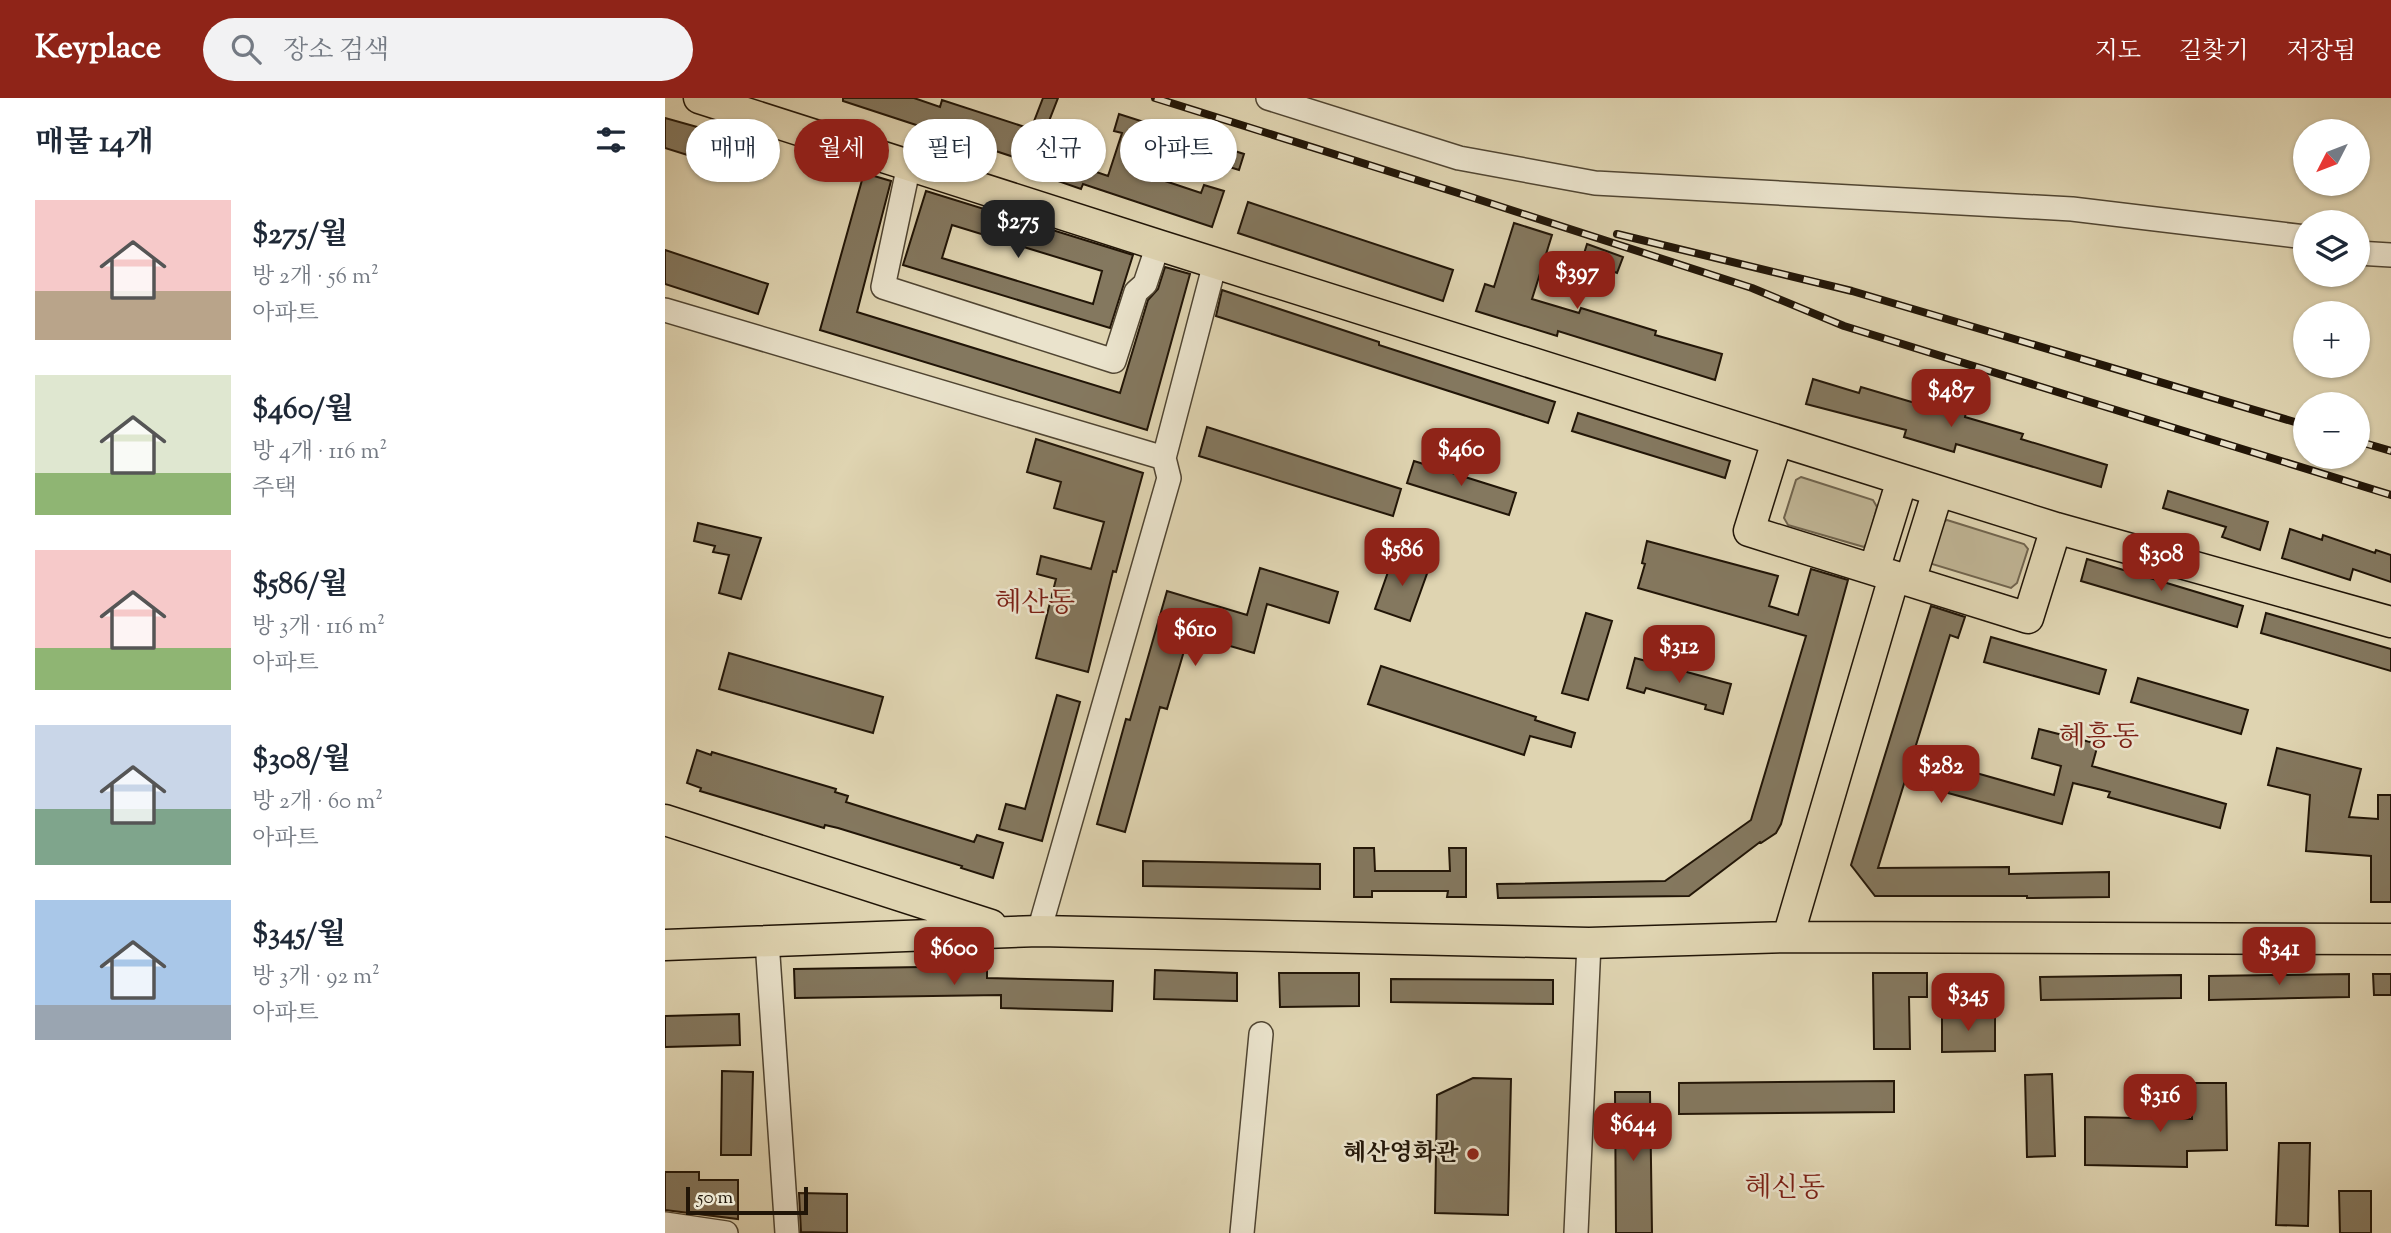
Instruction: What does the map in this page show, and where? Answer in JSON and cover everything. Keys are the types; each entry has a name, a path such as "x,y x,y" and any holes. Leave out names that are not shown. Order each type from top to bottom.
{"main road":[{"path":"699,98 903,163"},
{"path":"962,182 1902,480 2056,527 2391,622"},
{"path":"1777,441 1749,531 2028,618 2056,527"},
{"path":"1789,937 1893,576 1902,480"},
{"path":"1893,576 1938,491"},
{"path":"665,820 1025,931"},
{"path":"665,944 1025,931 1589,943 1789,937 2391,939"}],"street":[{"path":"1268,98 1459,158 1595,183 2072,209 2293,236"},
{"path":"905,182 883,287 1114,361 1136,292 1145,284 1158,245"},
{"path":"2370,254 2391,256"},
{"path":"1025,931 1169,478 1164,458 1215,264"},
{"path":"665,310 1164,458"},
{"path":"767,941 787,1233"},
{"path":"1576,1233 1589,943"},
{"path":"1242,1233 1261,1034"},
{"path":"665,1224 726,1233"}],"shaded area":[{"path":"1801,477 1873,500 1877,507 1864,547 1788,525 1784,518 1796,480"},
{"path":"1947,520 2024,544 2028,549 2017,583 2011,588 1932,564 1929,559 1942,523"}],"building":[{"path":"843,98 914,98 940,107 942,100 1011,122 1011,156 997,152 997,119 903,121 843,101"},
{"path":"1043,98 1058,98 1050,119 1035,119"},
{"path":"1119,114 1135,119 1120,119 1120,132 1114,131"},
{"path":"665,118 686,124 686,155 665,148"},
{"path":"1120,139 1120,182 1168,182 1201,193 1204,185 1224,191 1212,227 1083,184 1081,189 1061,182 1106,182"},
{"path":"1237,152 1244,154 1237,169"},
{"path":"891,181 857,312 1120,393 1148,300 1158,289 1165,267 1190,274 1147,430 820,330 861,182"},
{"path":"926,191 1133,255 1110,328 903,265","holes":["952,225 1102,271 1093,304 942,258"]},
{"path":"1248,202 1453,270 1443,301 1238,233"},
{"path":"1514,223 1552,235 1532,299 1579,313 1581,308 1656,331 1655,335 1722,354 1715,380 1558,331 1557,336 1476,311 1485,284 1494,287"},
{"path":"1587,244 1623,257 1617,273 1582,260"},
{"path":"665,250 768,284 758,314 665,284"},
{"path":"1222,290 1555,402 1548,423 1216,316"},
{"path":"1813,379 1859,393 1861,387 1915,403 1918,393 1967,408 1965,417 2023,434 2021,439 2107,465 2101,487 1956,444 1954,452 1904,437 1906,430 1806,404"},
{"path":"1578,413 1730,461 1725,478 1572,431"},
{"path":"1207,427 1401,489 1393,516 1199,456"},
{"path":"1036,439 1143,473 1116,572 1113,571 1088,672 1036,658 1056,579 1037,574 1041,556 1091,569 1104,522 1054,508 1061,482 1027,472"},
{"path":"1414,461 1516,493 1509,515 1407,483"},
{"path":"2168,491 2268,522 2260,550 2222,537 2226,527 2163,508"},
{"path":"698,523 761,538 741,599 719,593 729,555 713,552 715,546 694,541"},
{"path":"2290,529 2322,540 2323,535 2375,553 2376,550 2391,555 2391,582 2353,569 2350,580 2282,558"},
{"path":"1647,541 1778,576 1769,606 1798,615 1811,569 1848,580 1781,824 1776,833 1689,896 1498,898 1497,884 1665,881 1751,820 1806,636 1638,588 1645,564 1642,563"},
{"path":"1394,555 1429,568 1410,621 1375,609"},
{"path":"2087,559 2243,606 2237,627 2081,581"},
{"path":"1260,568 1338,592 1329,623 1267,604 1254,653 1189,634 1167,709 1160,707 1125,832 1097,824 1126,719 1130,720 1167,591 1247,615"},
{"path":"1931,606 1965,617 1958,638 1950,635 1878,868 2009,867 2009,874 2109,872 2109,897 1875,896 1851,865"},
{"path":"1586,613 1612,621 1588,700 1562,693"},
{"path":"2266,613 2391,649 2391,671 2261,633"},
{"path":"1991,637 2106,670 2099,694 1984,662"},
{"path":"729,653 883,697 873,733 719,689"},
{"path":"1635,658 1731,684 1723,714 1705,709 1706,705 1646,688 1644,693 1627,688"},
{"path":"1381,666 1536,717 1535,720 1575,733 1571,747 1530,736 1524,755 1368,704"},
{"path":"2138,678 2248,710 2241,734 2131,702"},
{"path":"1057,695 1080,702 1042,841 999,829 1006,804 1025,809"},
{"path":"2039,729 2098,744 2092,766 2226,804 2220,828 2108,797 2110,792 2073,783 2062,824 1948,793 1955,767 2054,795 2061,766 2032,758"},
{"path":"2277,748 2361,769 2349,817 2378,819 2378,795 2391,795 2391,902 2371,902 2371,856 2306,851 2310,795 2268,785"},
{"path":"697,750 711,755 712,752 836,789 835,792 848,796 846,802 974,842 977,835 1003,843 993,878 838,828 825,825 824,828 700,791 701,788 687,783"},
{"path":"1354,848 1374,848 1375,871 1450,871 1449,848 1466,848 1466,897 1447,897 1448,891 1372,891 1372,897 1354,897"},
{"path":"1143,861 1320,864 1320,889 1143,886"},
{"path":"987,966 987,978 1113,981 1112,1011 1001,1008 1001,995 795,998 794,969"},
{"path":"1155,970 1237,973 1237,1001 1154,999"},
{"path":"1279,973 1359,973 1359,1006 1280,1007"},
{"path":"1873,973 1927,973 1927,997 1909,997 1910,1049 1874,1049"},
{"path":"2349,974 2349,997 2209,1000 2209,976"},
{"path":"2373,974 2391,974 2391,995 2374,995"},
{"path":"2181,975 2181,998 2041,1000 2040,977"},
{"path":"1391,979 1553,980 1553,1004 1391,1002"},
{"path":"739,1014 740,1045 665,1047 665,1016"},
{"path":"1942,1015 1995,1015 1995,1051 1942,1052"},
{"path":"722,1071 753,1072 751,1155 721,1155"},
{"path":"2052,1074 2055,1156 2027,1157 2025,1075"},
{"name":"혜산영화관","path":"1473,1078 1511,1079 1508,1215 1435,1213 1437,1095"},
{"path":"1894,1081 1894,1112 1679,1114 1679,1083"},
{"path":"2191,1083 2226,1083 2227,1150 2187,1151 2187,1167 2085,1165 2085,1117 2192,1119"},
{"path":"1615,1092 1650,1092 1652,1233 1616,1233"},
{"path":"2279,1143 2310,1143 2308,1226 2276,1225"},
{"path":"665,1172 699,1172 699,1180 738,1180 738,1219 665,1210"},
{"path":"2339,1191 2371,1191 2371,1233 2340,1233"},
{"path":"799,1193 847,1194 847,1233 801,1232"}],"railway":[{"path":"1155,98 1752,288 1844,326 2391,495"},
{"path":"1617,234 1852,291 2293,421"},
{"path":"2370,445 2391,451"}],"place":[{"name":"혜산영화관","path":"1473,1154"}],"district":[{"name":"혜산동","path":"1035,604"},
{"name":"혜흥동","path":"2099,738"},
{"name":"혜신동","path":"1785,1189"}]}
